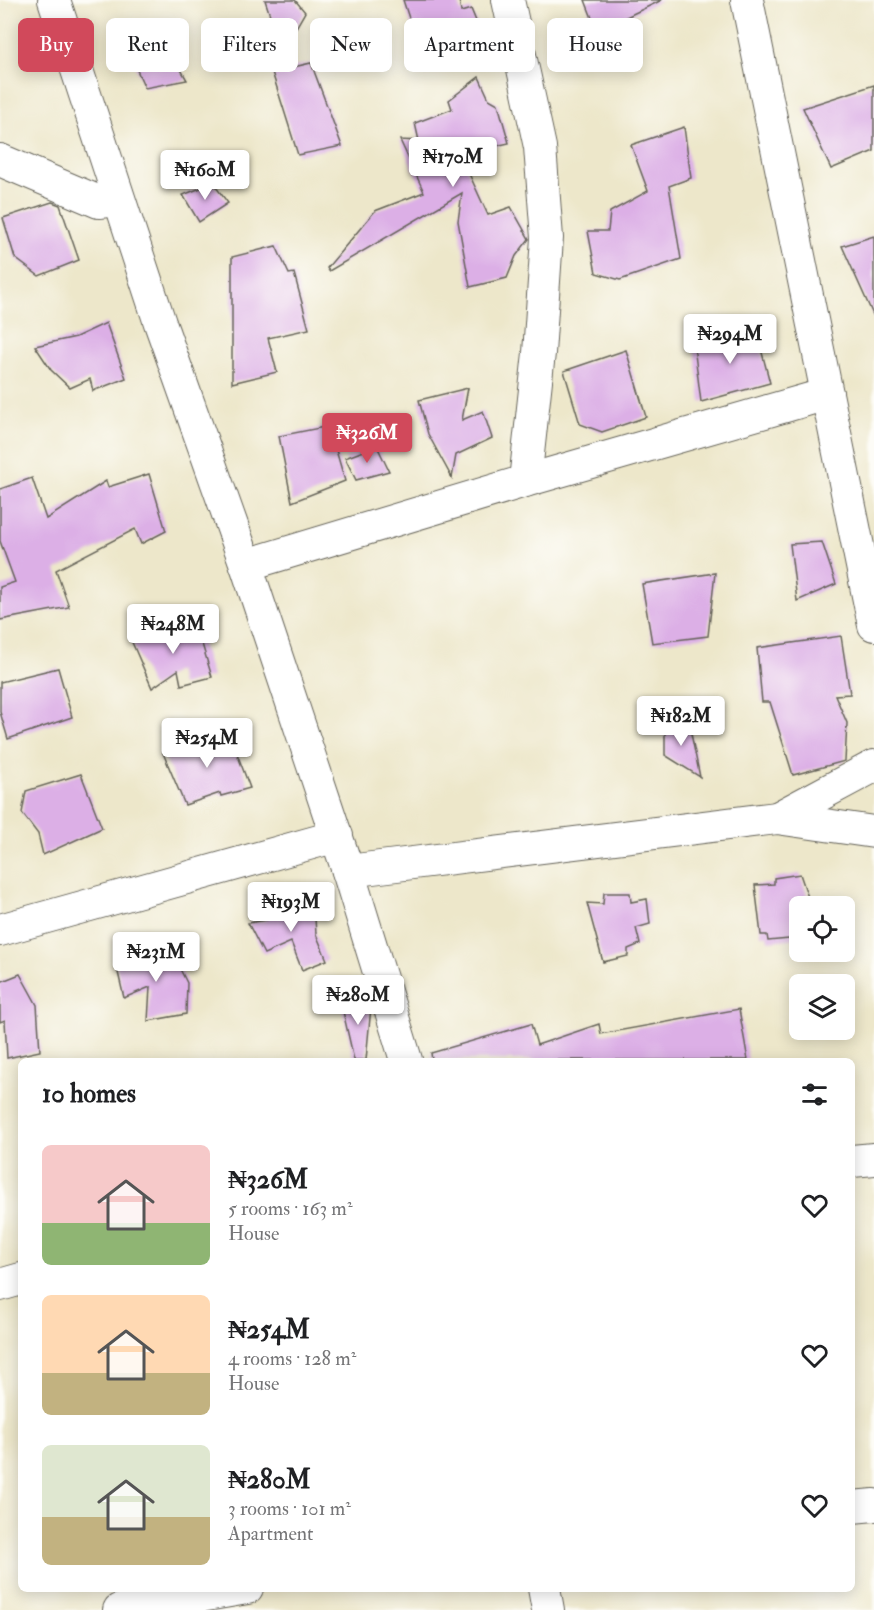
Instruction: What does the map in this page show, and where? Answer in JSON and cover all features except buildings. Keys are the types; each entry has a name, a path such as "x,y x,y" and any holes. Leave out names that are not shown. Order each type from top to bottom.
{"street":[{"path":"54,0 160,323 246,565 337,836 405,1058"},
{"path":"508,0 540,147 547,238 539,353 525,481"},
{"path":"747,0 874,625"},
{"path":"0,160 99,202 119,200"},
{"path":"246,565 525,481 827,394"},
{"path":"777,818 874,766"},
{"path":"348,871 777,818 874,832"},
{"path":"1,928 337,836"},
{"path":"855,1161 874,1159"},
{"path":"0,1285 18,1280"},
{"path":"855,1507 874,1504"},
{"path":"120,1610 224,1592"},
{"path":"545,1592 548,1610"}]}
